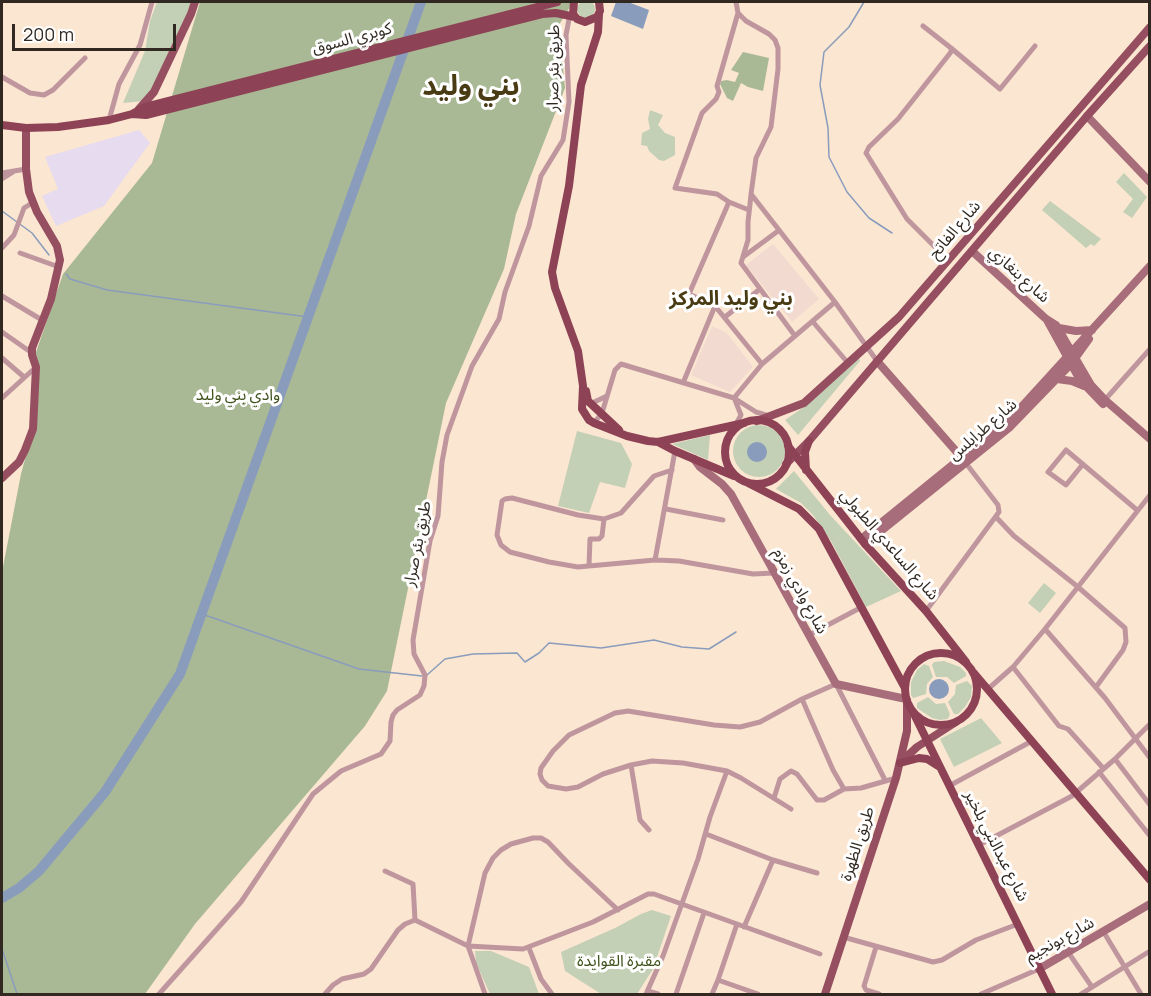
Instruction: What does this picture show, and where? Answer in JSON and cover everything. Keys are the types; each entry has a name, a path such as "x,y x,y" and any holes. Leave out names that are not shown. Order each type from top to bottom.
{"highway":[{"path":"541,10 556,2"},
{"path":"585,22 594,20 605,2"},
{"path":"600,9 599,26 581,85 569,186 552,272 555,288 578,351 583,386 582,407 586,417 594,423 627,436 658,442 744,423 757,421 769,423 784,436 788,446 786,464 777,477 769,482 748,483"},
{"name":"كوبري السوق","path":"2,125 26,128 58,127 109,120 135,112 142,115 173,104 541,10"},
{"path":"541,10 556,13 573,11 585,22 594,43"},
{"path":"583,386 591,404 627,436"},
{"path":"738,478 728,465 726,446 734,430 744,423"},
{"path":"806,470 805,452 809,441"},
{"path":"658,442 748,483 799,509 813,521 905,688"},
{"name":"شارع الساعدي الطبولي","path":"788,446 863,541 926,611 966,662"},
{"path":"973,672 978,686 976,701 968,714 956,722 940,725 925,722 913,712 906,700 905,688 909,672 925,657 939,652 954,655 966,662 1149,880"},
{"name":"شارع عبدالنبي بلخير","path":"913,712 1052,994"},
{"path":"900,763 919,758 927,759 940,766"}],"main road":[{"path":"135,112 147,102 157,87 169,57 192,14 195,2"},
{"name":"شارع الفاتح","path":"757,421 804,403 909,306 1149,27"},
{"name":"شارع الفاتح","path":"786,464 809,441 1149,46"},
{"path":"157,87 161,94 173,104"},
{"path":"1087,116 1149,182"},
{"path":"2,478 19,462 29,440 35,418 36,367 32,353 60,267 57,246 32,202 26,169 26,128"},
{"name":"شارع بنغازي","path":"972,252 1059,328"},
{"name":"شارع طرابلس","path":"863,541 1009,428 1057,379 1092,330 1149,266"},
{"path":"909,306 917,316"},
{"path":"1047,319 1061,347 1080,367 1103,402"},
{"name":"شارع طرابلس","path":"964,461 1015,414 1059,365 1085,344 1101,320"},
{"path":"1059,328 1076,331 1092,330"},
{"path":"1059,328 1085,387"},
{"path":"1080,367 1085,344"},
{"path":"1059,365 1061,347"},
{"path":"876,361 964,461"},
{"path":"1057,379 1072,381 1085,387 1149,439"},
{"name":"شارع وادي زمزم","path":"694,459 731,494 836,684"},
{"path":"836,684 906,700"},
{"name":"طريق الظهرة","path":"825,994 896,778 907,731 906,700"},
{"path":"900,763 927,740 956,722"},
{"name":"شارع بونجيم","path":"1039,969 1149,904"}],"street":[{"path":"109,120 119,84 140,45 152,2"},
{"path":"736,2 738,13 717,86 719,92 716,99 702,113 675,188 717,194 749,210"},
{"name":"طريق بئر صرار","path":"159,994 241,902 313,794 341,771 373,758 387,748 393,716 397,710 420,694 424,686 425,675 414,654 413,640 430,541 438,516 447,435 472,366 499,319 505,292 529,226 541,176 562,140 569,102 566,34 573,11"},
{"path":"738,13 746,21 769,34 775,40 778,48 778,69 771,127 756,158 749,210 748,240 741,263 795,336"},
{"path":"923,26 1000,89 1035,46"},
{"path":"949,261 907,219 866,153 869,147 898,119 949,55 951,48"},
{"path":"2,76 30,93 44,95 53,90 85,58"},
{"path":"2,173 26,169"},
{"path":"2,179 14,171"},
{"path":"751,194 835,302 876,361"},
{"path":"2,248 14,235 24,208 32,202"},
{"path":"729,202 689,294 715,306 762,364"},
{"path":"743,257 778,231"},
{"path":"20,253 60,267"},
{"path":"725,317 760,289"},
{"path":"2,296 42,320"},
{"path":"734,399 762,364 835,302"},
{"path":"683,383 715,306"},
{"path":"813,322 848,363"},
{"path":"2,332 32,353"},
{"path":"1103,402 1149,349"},
{"path":"2,358 24,377"},
{"path":"594,423 602,413 615,370 621,364 734,399 770,417"},
{"path":"2,398 36,367"},
{"path":"582,407 607,396"},
{"path":"734,399 741,415 734,426"},
{"path":"1083,464 1065,485 1048,472 1066,450 1083,464 1137,510"},
{"path":"655,560 675,451"},
{"path":"926,611 996,517 1000,508 964,461"},
{"path":"672,470 654,476 621,513 604,519 578,515 512,498 504,499 497,535 498,541 510,552 566,566 655,560 679,561 753,574 774,573"},
{"path":"988,689 1013,667 1149,495"},
{"path":"666,509 723,520"},
{"path":"996,517 1014,536 1125,628 1127,634 1123,650 1095,687"},
{"path":"589,566 590,539 599,539 602,536 604,519"},
{"path":"809,635 860,608"},
{"path":"1045,628 1095,687 1149,758"},
{"path":"1013,667 1059,726 1068,729 1101,770 1149,836"},
{"path":"790,809 741,778 713,767 652,761 603,774 578,787 566,789 548,786 540,774 541,768 553,751 569,735 622,711 741,727 760,722 836,684 885,780"},
{"path":"802,699 833,770 844,789"},
{"path":"979,845 1076,793 1115,759 1149,724"},
{"path":"949,786 1032,741"},
{"path":"1115,759 1149,805"},
{"path":"631,765 640,820 650,830"},
{"path":"658,994 647,993 681,905 727,771"},
{"path":"774,798 780,779 792,771 797,774 817,800 824,800 844,789 856,789 896,778"},
{"path":"706,834 773,860 817,873"},
{"path":"485,994 468,946 480,890 489,866 501,850 522,840 541,838 548,842 618,910"},
{"path":"712,994 740,926 773,860"},
{"path":"385,871 413,884 415,920"},
{"path":"325,994 342,979 364,974 398,930 415,920 468,946 504,949 529,948 618,910 648,894 820,954"},
{"path":"676,994 704,913"},
{"path":"843,937 937,962 976,940 1018,924"},
{"path":"1103,931 1141,994"},
{"path":"876,947 864,986 866,990 879,994"},
{"path":"529,948 541,979 552,994"},
{"path":"1081,994 1149,951"},
{"path":"1068,952 1092,987"},
{"name":"شارع بونجيم","path":"981,994 1039,969"},
{"path":"718,980 758,994"}],"shaded area":[{"path":"139,130 150,143 104,206 56,226 42,196 58,189 45,157"},
{"path":"773,244 819,299 792,322 746,265"},
{"path":"712,326 727,333 753,367 730,392 691,375"}],"green space":[{"path":"586,0 592,3 595,9 592,15 586,18 580,15 577,9 580,3"},
{"path":"157,2 194,2 154,88 144,101 123,103 145,51 150,21"},
{"name":"وادي بني وليد","path":"200,2 573,2 559,25 565,88 516,214 504,269 446,403 387,691 365,726 195,924 145,994 2,994 2,572 21,474 32,434 33,361 63,274 152,163"},
{"path":"743,52 769,58 763,91 741,83 733,101 727,98 720,84 721,81 727,80 735,82 739,73 731,70"},
{"path":"650,110 663,115 658,125 665,133 675,137 675,155 664,161 659,160 647,146 641,145 642,133 650,129 648,119"},
{"path":"1124,173 1147,197 1132,218 1123,212 1133,199 1116,182"},
{"path":"1050,201 1101,239 1094,246 1091,244 1086,248 1042,210"},
{"path":"859,358 860,361 798,435 785,420 807,405"},
{"path":"759,425 773,429 781,437 785,451 781,465 773,473 759,477 745,473 737,465 733,451 737,437 745,429"},
{"path":"577,431 621,443 632,464 625,488 600,482 589,513 558,506"},
{"path":"710,435 708,460 672,444"},
{"path":"794,471 830,515 901,591 866,607 831,541 813,515 801,503 776,489"},
{"path":"1044,583 1056,593 1040,613 1028,603"},
{"path":"944,661 960,667 966,676 954,683 947,677 936,677 932,665 934,662"},
{"path":"924,664 929,666 933,677 927,684 926,694 913,698 911,682 917,670"},
{"path":"967,681 972,686 971,697 958,714 954,714 948,702 955,694 956,685"},
{"path":"928,697 936,704 945,703 950,714 948,719 932,718 917,708 917,703"},
{"path":"981,718 1002,743 954,767 940,739"},
{"name":"مقبرة القوايدة","path":"652,910 671,916 653,969 637,994 601,994 565,971 561,952"},
{"path":"475,951 491,951 529,967 539,994 490,994 476,963"}],"water":[{"path":"616,2 628,2 649,10 643,29 611,16"},
{"path":"757,442 764,445 767,452 764,459 757,462 750,459 747,452 750,445"},
{"path":"939,679 946,682 949,689 946,696 939,699 932,696 929,689 932,682"}],"waterway":[{"name":"وادي بني وليد","path":"2,898 19,888 39,871 105,792 180,674 421,2"},
{"path":"864,2 849,27 824,52 820,85 828,128 829,157 847,192 869,218 892,233"},
{"path":"2,211 32,233 49,255"},
{"path":"66,274 70,279 107,290 308,317"},
{"path":"202,614 359,669 422,676"},
{"path":"427,675 445,659 473,654 517,653 525,662 549,643 601,648 654,640 682,647 709,649 736,632"},
{"path":"2,949 17,994"}],"district":[{"name":"بني وليد","path":"471,87"},
{"name":"بني وليد المركز","path":"731,299"}]}
